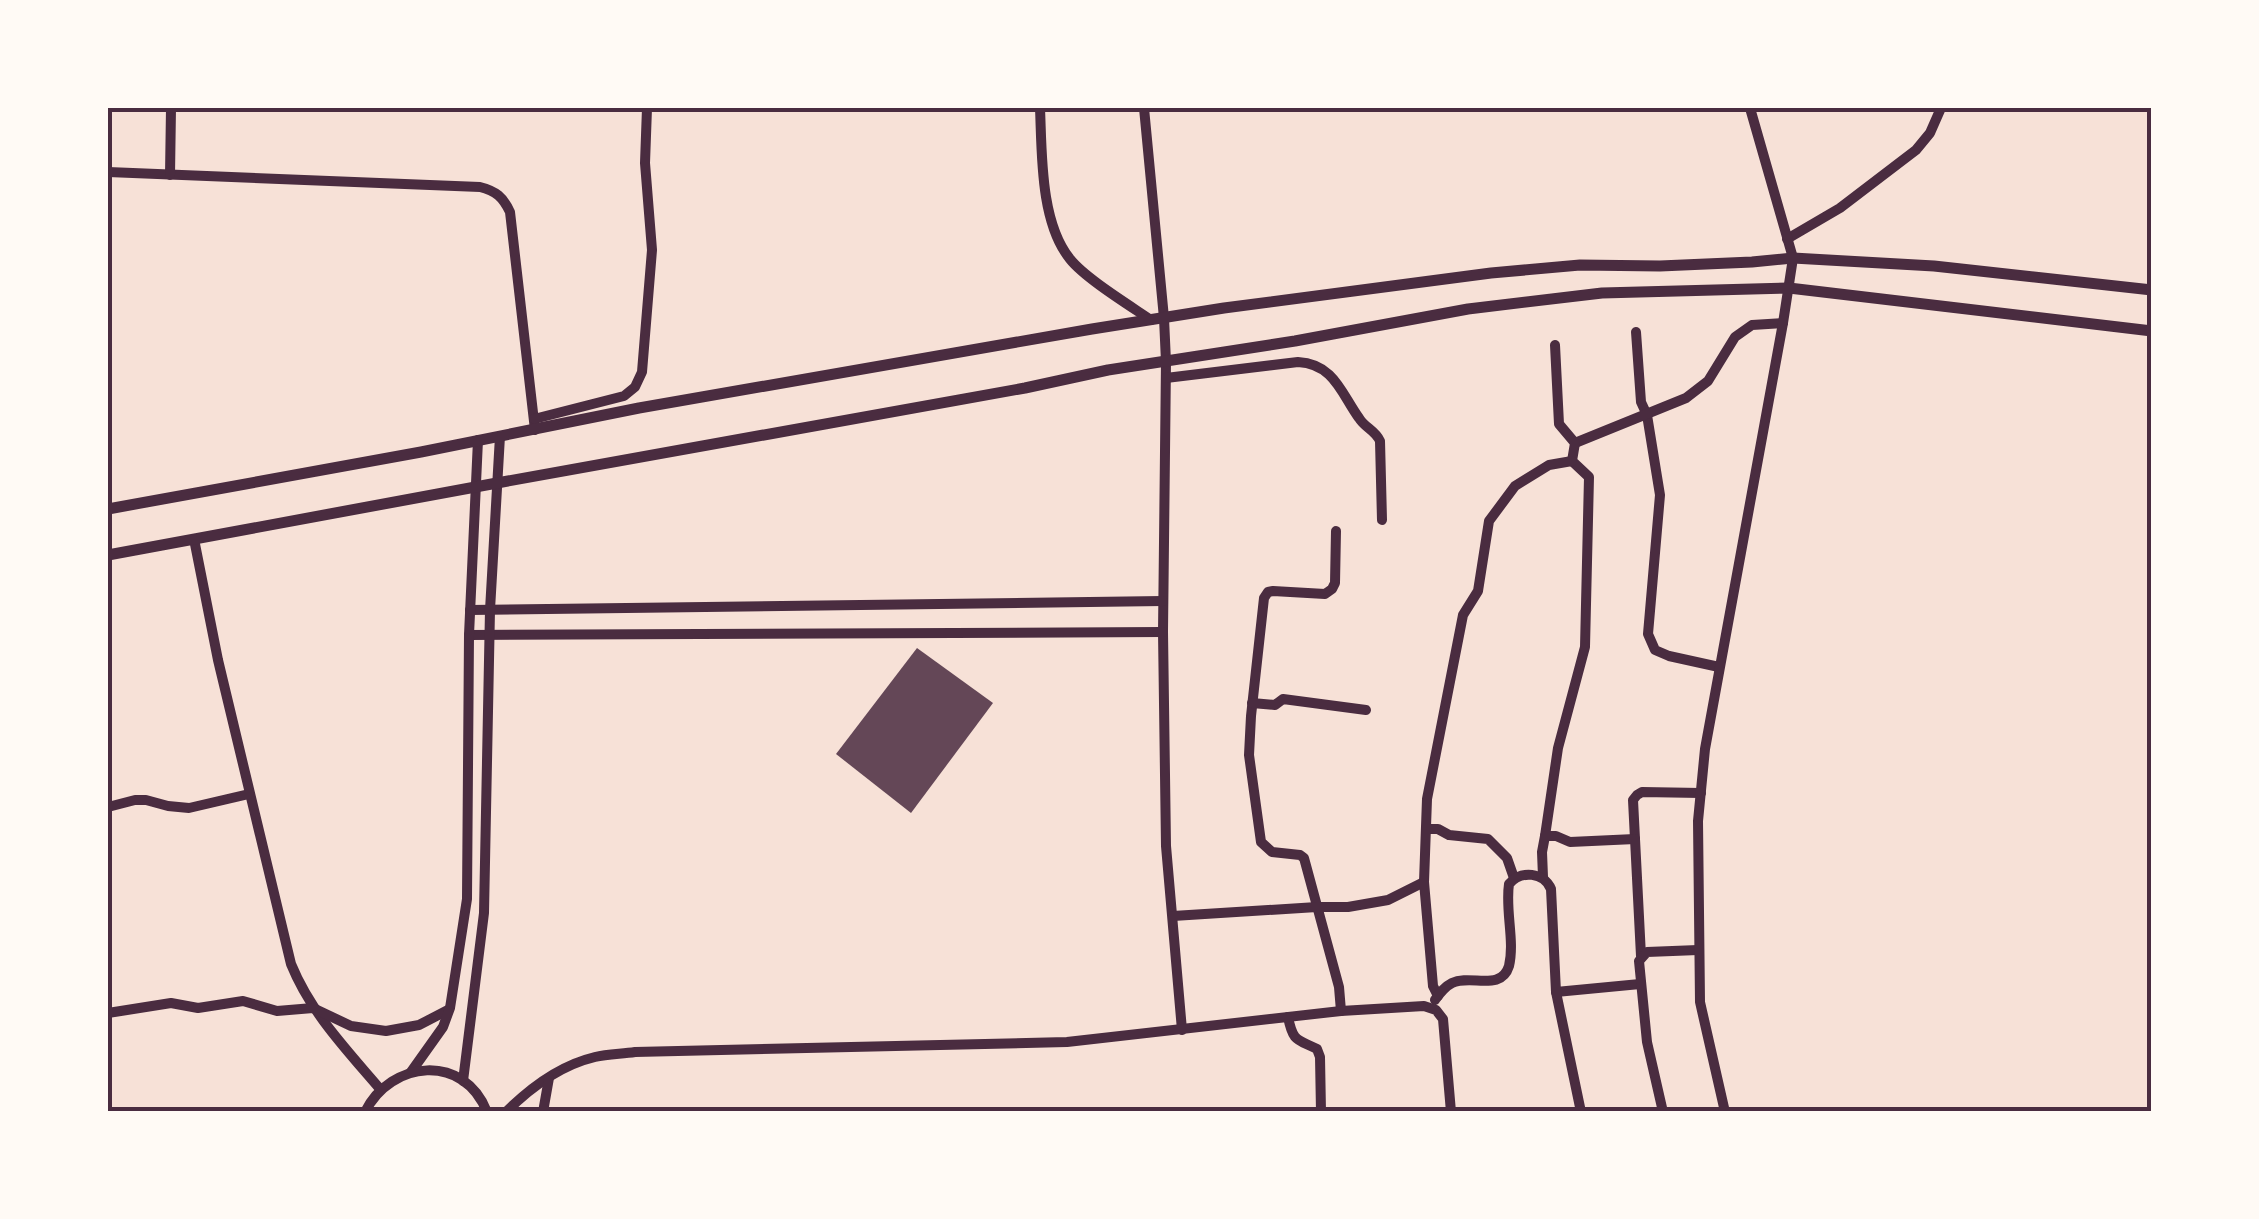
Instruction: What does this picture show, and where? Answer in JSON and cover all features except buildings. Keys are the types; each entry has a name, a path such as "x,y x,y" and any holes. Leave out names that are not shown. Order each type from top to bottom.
{"street":[{"path":"170,108 170,174"},
{"path":"108,509 500,436 624,396 635,387 642,372 652,250 645,163 647,108"},
{"path":"1040,108 1049,207 1061,246 1072,262 1158,320"},
{"path":"1144,108 1158,320 1166,362 1162,632 1166,846 1182,1030"},
{"path":"1725,1112 1700,1002 1700,793 1718,667 1793,258 1750,108"},
{"path":"1787,239 1840,208 1916,150 1930,134 1941,108"},
{"path":"108,172 491,190 503,198 510,212 535,424"},
{"path":"535,424 1224,308 1580,265 1678,265 1793,258 1934,266 2152,290"},
{"path":"108,556 1166,362 1468,309 1602,293 1788,288 2152,331"},
{"path":"1575,443 1686,398 1708,382 1734,337 1752,325 1783,323"},
{"path":"1636,332 1641,402 1647,415 1660,495 1648,634 1655,650 1718,667"},
{"path":"1556,345 1559,424 1575,443 1572,461"},
{"path":"1166,378 1298,362 1323,369 1336,380 1360,421 1378,435 1382,520"},
{"path":"462,1080 484,912 489,634 500,436"},
{"path":"411,1072 433,1043 450,1008 467,899 469,635 478,440"},
{"path":"1438,996 1433,986 1424,882 1427,799 1463,615 1478,591 1489,521 1515,486 1549,465 1572,461"},
{"path":"1543,878 1542,852 1558,748 1584,646 1589,476 1572,461"},
{"path":"1336,532 1332,589 1325,594 1273,591 1264,598 1249,755 1261,842 1272,852 1304,858 1339,987 1341,1010"},
{"path":"194,539 284,944 313,1008 380,1089"},
{"path":"470,610 1163,601"},
{"path":"469,635 1162,632"},
{"path":"1252,703 1274,704 1283,699 1366,710"},
{"path":"1663,1112 1647,1042 1640,984 1634,800 1642,792 1700,793"},
{"path":"108,807 146,800 189,808 249,794"},
{"path":"1428,829 1488,839 1507,858 1514,878"},
{"path":"1544,836 1570,842 1634,839"},
{"path":"1430,1007 1449,984 1496,981 1505,974 1510,958 1509,884 1514,878 1543,878 1551,889 1556,992 1581,1112"},
{"path":"1173,916 1348,907 1388,900 1424,882"},
{"path":"1641,956 1647,952 1698,950"},
{"path":"1556,992 1640,984"},
{"path":"108,1013 171,1002 192,1008 243,1001 277,1011 313,1008 352,1026 386,1031 419,1025 450,1008"},
{"path":"506,1112 550,1076 592,1058 635,1052 1066,1042 1341,1010 1430,1007 1442,1019 1451,1112"},
{"path":"1288,1017 1291,1034 1298,1042 1318,1050 1321,1112"},
{"path":"366,1112 380,1089 394,1078 429,1070 462,1080 482,1100 487,1112"},
{"path":"544,1112 550,1076"}]}
